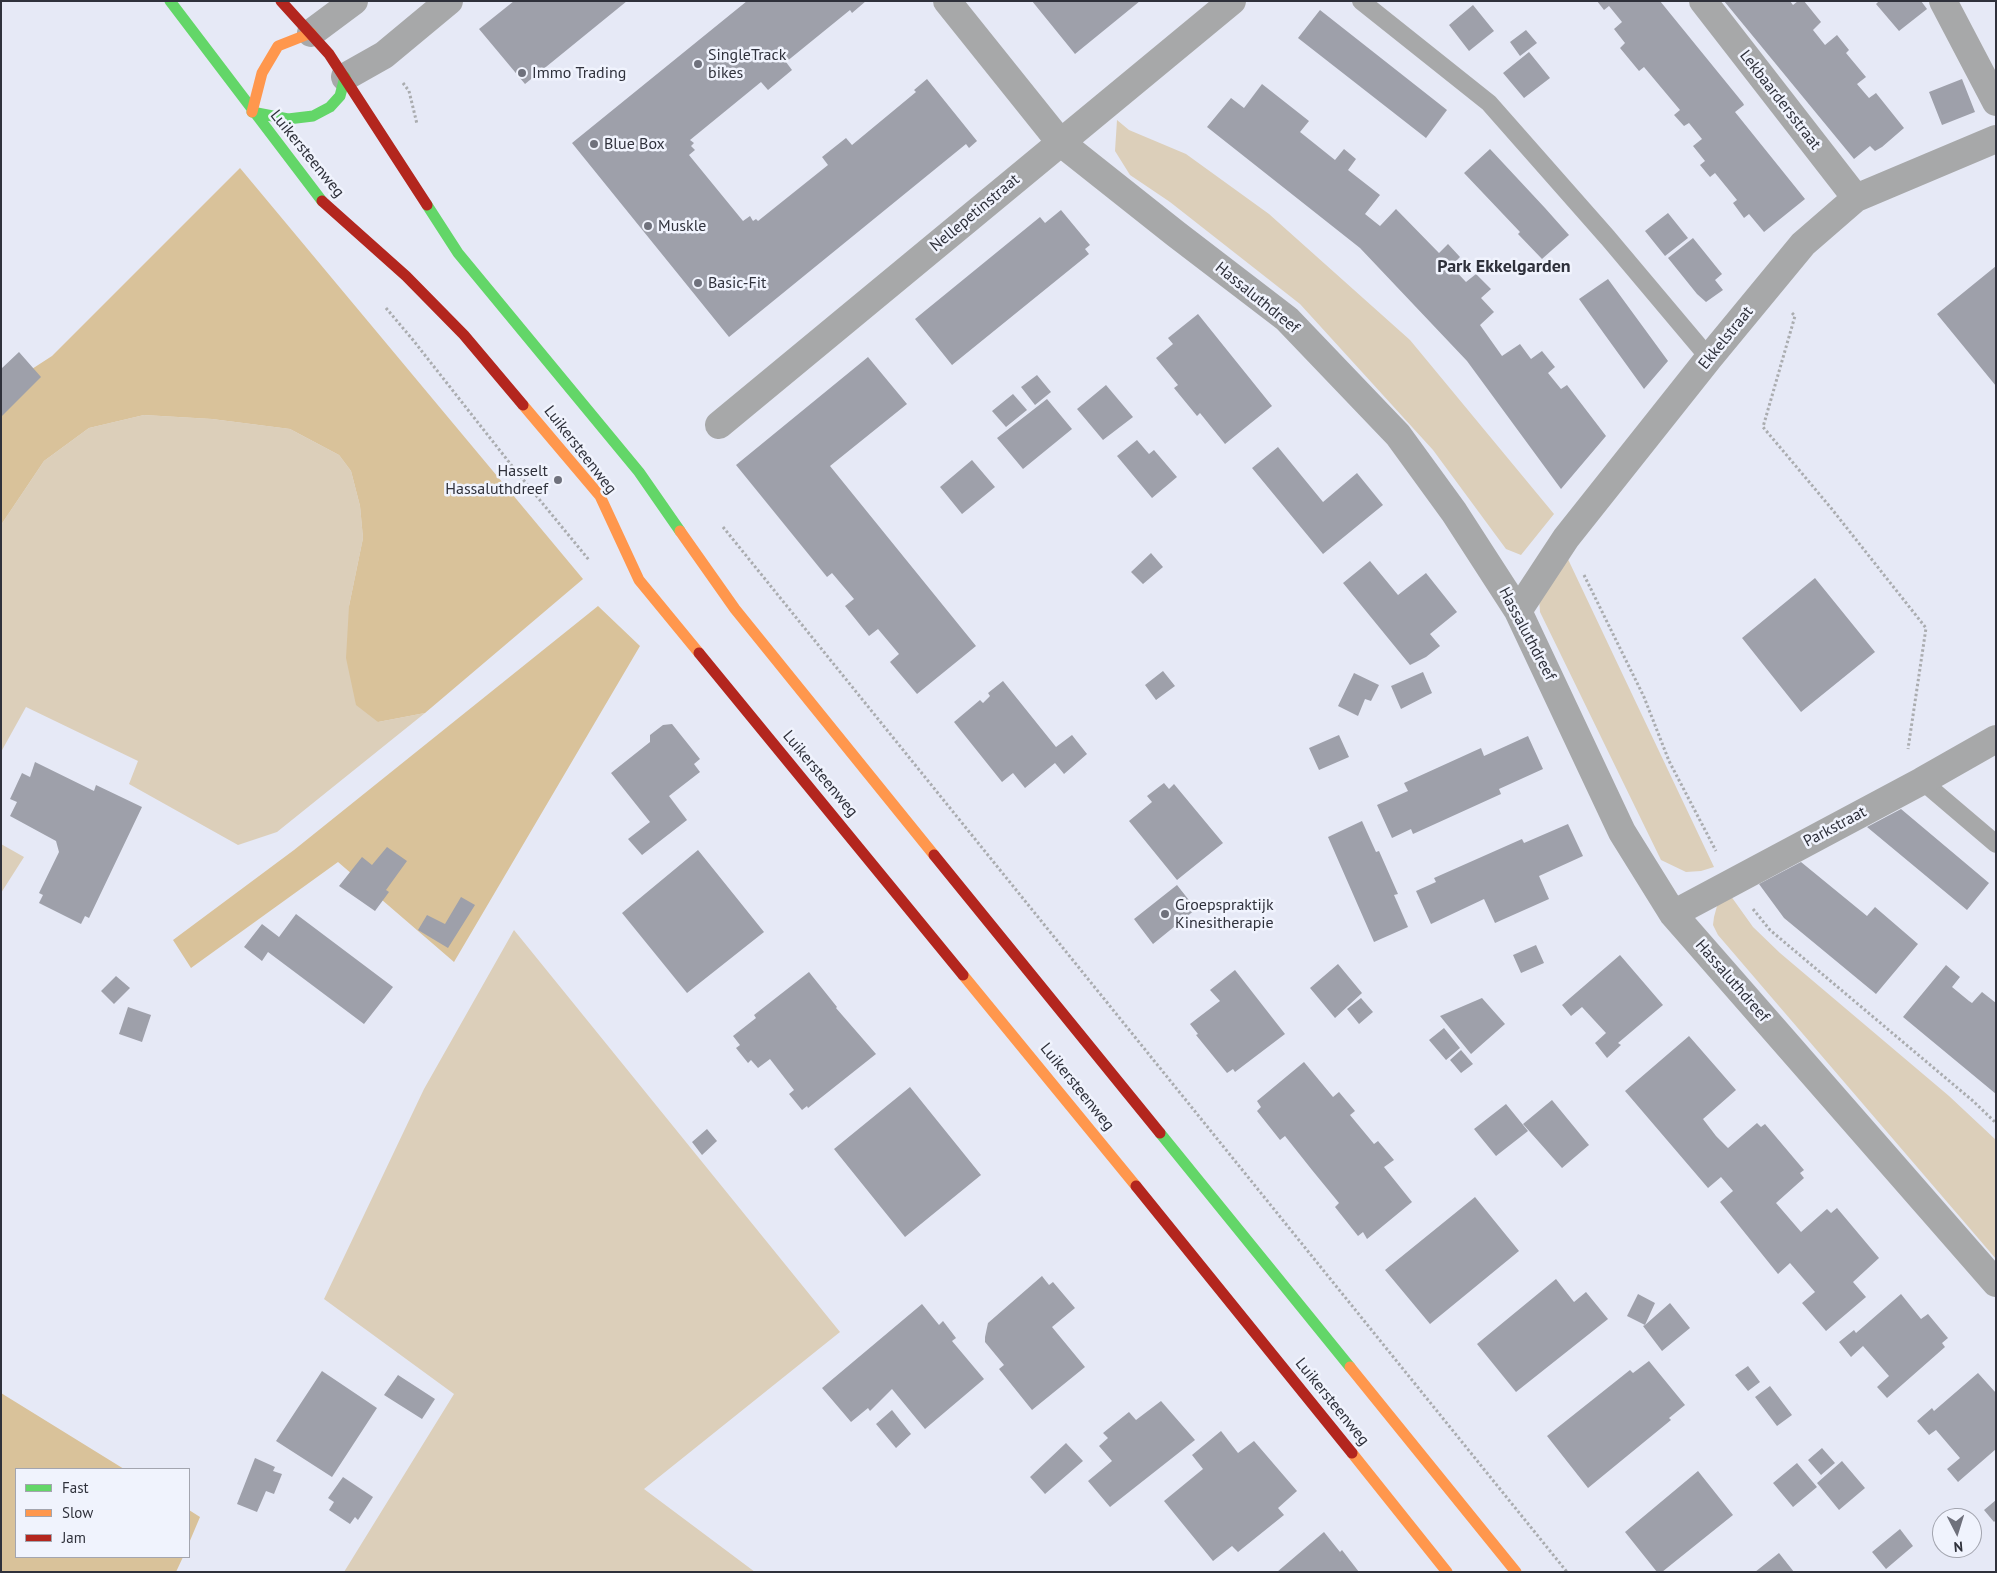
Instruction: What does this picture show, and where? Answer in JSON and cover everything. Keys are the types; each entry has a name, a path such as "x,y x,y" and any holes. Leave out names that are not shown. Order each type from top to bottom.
{"main road":[{"name":"Luikersteenweg","path":"170,1 252,112 326,206 406,276 464,334 600,496 639,580 820,798 1213,1280 1447,1572"},
{"name":"Luikersteenweg","path":"281,1 329,54 458,253 639,472 735,609 1516,1572"},
{"path":"310,34 278,46 262,73 252,112 288,119 313,116 330,107 340,96 345,77"}],"street":[{"path":"310,34 354,1"},
{"path":"345,77 384,55 449,1"},
{"name":"Hassaluthdreef","path":"947,1 1060,142 1287,319 1398,435 1454,512 1518,611 1622,832 1673,914 1996,1284"},
{"name":"Nellepetinstraat","path":"719,425 1232,1"},
{"name":"Lekbaardersstraat","path":"1703,1 1856,198"},
{"path":"1943,1 1996,102"},
{"name":"Ekkelstraat","path":"1518,611 1566,538 1709,358 1803,244 1856,198 1996,139"},
{"name":"Parkstraat","path":"1673,914 1922,781 1996,738"}],"lane":[{"path":"1361,1 1489,103 1608,238 1709,358"},
{"path":"1922,781 1996,844"}],"path":[{"path":"384,55 409,91 418,126"},
{"path":"1766,288 1795,316 1763,428 1831,508 1926,628 1907,756 1922,781"},
{"path":"720,524 1567,1572"}],"shaded area":[{"path":"1117,120 1129,130 1186,154 1269,214 1410,340 1554,514 1521,555 1506,549 1433,450 1300,304 1170,202 1130,175 1115,151"},
{"path":"240,168 583,579 425,713 378,722 356,705 346,658 349,606 363,538 360,506 351,471 339,455 290,429 212,419 144,415 89,428 44,461 1,525 1,389 52,356"},
{"path":"144,415 212,419 290,429 339,455 351,471 360,506 363,538 349,606 378,722 425,713 277,832 238,845 129,784 138,761 26,707 1,752 1,525 44,461 89,428"},
{"path":"1566,555 1714,867 1701,871 1686,872 1661,860 1540,612 1539,598"},
{"path":"598,606 640,646 454,962 338,862 191,968 173,940 294,850"},
{"path":"1,844 24,857 1,893"},
{"path":"1728,892 1753,927 1780,953 1949,1096 1996,1140 1996,1259 1718,935 1713,925 1714,917 1717,906"},
{"path":"514,930 840,1332 644,1489 755,1572 344,1572 454,1394 324,1299 424,1089"},
{"path":"1,1393 122,1468 15,1468 15,1558 183,1558 176,1572 1,1572"},
{"path":"190,1511 200,1517 190,1541"}],"building":[{"path":"514,1 627,1 525,84 479,29"},
{"path":"747,1 866,1 852,13 850,10 786,62 792,70 768,90 761,82 690,140 694,143 691,146 695,150 689,155 743,221 750,216 753,221 756,219 758,221 828,165 822,157 846,138 852,145 916,92 914,90 927,79 977,141 969,148 966,144 729,337 572,143"},
{"path":"1032,1 1140,1 1075,54"},
{"path":"1597,1 1660,1 1743,103 1744,105 1735,112 1805,199 1764,232 1749,214 1744,218 1733,203 1737,200 1715,173 1710,177 1700,165 1705,161 1693,146 1702,139 1689,123 1684,126 1674,115 1680,110 1644,67 1639,71 1620,48 1625,43 1614,29 1622,22 1609,6 1604,10"},
{"path":"1724,1 1790,1 1793,5 1798,1 1804,1 1821,22 1813,30 1825,45 1837,35 1849,50 1846,53 1866,77 1857,84 1869,98 1876,93 1904,128 1882,147 1875,151 1870,146 1854,159"},
{"path":"1879,1 1921,1 1927,9 1899,31 1876,4"},
{"path":"1473,5 1494,31 1469,51 1449,25"},
{"path":"1320,10 1447,110 1426,138 1298,38"},
{"path":"1526,30 1537,43 1520,56 1510,42"},
{"path":"1529,52 1550,78 1524,98 1503,73"},
{"path":"1962,79 1975,112 1942,125 1929,92"},
{"path":"1262,84 1309,121 1300,132 1335,160 1344,149 1356,159 1348,170 1380,195 1365,214 1380,226 1396,209 1439,253 1448,244 1460,257 1451,266 1466,282 1476,274 1491,289 1481,298 1494,312 1480,325 1502,356 1520,344 1531,359 1542,351 1555,367 1548,373 1561,389 1567,385 1606,436 1561,489 1467,361 1360,248 1207,127 1231,98 1244,108"},
{"path":"1490,149 1569,235 1542,259 1518,234 1520,232 1464,173"},
{"path":"1061,210 1090,245 1085,249 1089,254 952,365 915,319 1040,217 1045,223"},
{"path":"1668,213 1688,238 1665,256 1645,231"},
{"path":"1693,238 1722,274 1715,280 1723,290 1706,302 1697,294 1668,258"},
{"path":"1996,266 1996,386 1937,314"},
{"path":"1608,279 1668,361 1644,389 1579,299"},
{"path":"1198,314 1272,406 1225,444 1200,413 1197,416 1174,388 1178,385 1156,358 1173,344 1168,338"},
{"path":"19,352 41,377 1,417 1,369"},
{"path":"868,357 907,404 830,466 976,646 917,694 890,662 899,654 878,629 869,636 845,606 854,599 832,573 827,577 736,465"},
{"path":"1037,375 1051,392 1035,405 1021,387"},
{"path":"1106,385 1133,417 1103,440 1077,409"},
{"path":"1013,394 1027,410 1006,427 992,411"},
{"path":"1047,399 1072,429 1023,469 997,438"},
{"path":"1137,440 1149,454 1154,450 1177,477 1152,498 1117,456"},
{"path":"1278,447 1323,502 1357,473 1383,505 1323,554 1252,468"},
{"path":"972,460 995,487 962,514 940,487"},
{"path":"1151,553 1163,567 1143,584 1131,572"},
{"path":"1370,561 1398,595 1426,573 1457,612 1430,634 1440,646 1426,657 1410,665 1343,583"},
{"path":"1815,578 1875,652 1801,712 1742,638"},
{"path":"1163,671 1175,686 1156,700 1145,685"},
{"path":"1423,672 1432,693 1401,709 1391,686"},
{"path":"1354,673 1379,685 1371,701 1365,699 1358,716 1338,706"},
{"path":"1003,681 1056,747 1072,735 1087,754 1064,774 1055,763 1025,788 1013,773 1002,782 954,722 980,700 983,703 990,696 988,693"},
{"path":"672,724 700,759 694,764 700,772 669,796 687,820 642,855 628,839 650,822 611,773 650,742 650,735 663,725"},
{"path":"1339,735 1349,757 1319,770 1309,748"},
{"path":"1528,736 1543,769 1499,789 1501,794 1413,834 1411,829 1392,838 1377,805 1408,791 1404,783 1481,748 1484,756"},
{"path":"35,762 94,791 96,785 142,807 89,918 85,916 81,924 39,903 43,895 39,893 59,852 56,841 10,816 17,802 10,799 22,773 30,777"},
{"path":"1164,783 1169,789 1174,784 1223,843 1177,880 1129,821 1152,802 1147,796"},
{"path":"1901,809 1989,883 1967,910 1867,827"},
{"path":"1362,821 1376,852 1379,851 1398,894 1394,895 1408,927 1374,942 1328,837"},
{"path":"1568,824 1583,856 1539,876 1549,899 1495,923 1484,899 1431,924 1416,891 1436,882 1434,878 1522,839 1524,843"},
{"path":"387,847 407,861 386,890 389,892 375,911 339,886 362,857 372,865"},
{"path":"698,850 764,932 687,993 622,913"},
{"path":"1801,862 1867,916 1875,907 1918,944 1876,994 1784,918 1759,884"},
{"name":"Groepspraktijk Kinesitherapie","path":"1177,885 1196,909 1153,944 1134,919"},
{"path":"461,897 475,905 448,948 418,930 427,915 445,924"},
{"path":"296,914 393,987 364,1024 268,952 262,961 244,947 262,924 279,937"},
{"path":"1536,945 1544,963 1521,973 1513,955"},
{"path":"1620,955 1663,1005 1618,1043 1621,1045 1607,1058 1595,1043 1606,1033 1582,1007 1571,1016 1562,1005"},
{"path":"1338,964 1362,993 1335,1018 1310,988"},
{"path":"1946,965 1960,977 1952,987 1969,1001 1972,1003 1982,992 1996,1003 1996,1094 1903,1017"},
{"path":"1235,970 1285,1034 1235,1072 1233,1069 1227,1073 1196,1035 1198,1034 1190,1024 1220,1001 1210,990"},
{"path":"809,972 836,1008 876,1054 808,1108 807,1106 802,1110 789,1094 794,1090 770,1059 758,1068 751,1060 748,1063 736,1048 740,1045 733,1036 756,1018 754,1015"},
{"path":"116,976 130,988 114,1004 101,991"},
{"path":"1361,998 1373,1012 1359,1024 1347,1009"},
{"path":"1482,998 1505,1024 1471,1054 1440,1016"},
{"path":"128,1007 151,1015 142,1042 119,1034"},
{"path":"1444,1028 1460,1048 1446,1060 1429,1040"},
{"path":"1689,1036 1736,1090 1703,1119 1716,1136 1728,1148 1757,1123 1761,1127 1765,1124 1804,1170 1800,1173 1804,1178 1776,1203 1801,1232 1827,1209 1831,1213 1837,1208 1879,1258 1853,1282 1866,1297 1826,1331 1802,1303 1815,1292 1790,1263 1778,1274 1720,1202 1733,1191 1721,1177 1708,1188 1625,1091"},
{"path":"1461,1050 1473,1064 1461,1073 1450,1060"},
{"path":"1304,1062 1333,1097 1339,1092 1355,1111 1350,1115 1374,1144 1378,1141 1394,1160 1384,1167 1412,1202 1367,1239 1363,1232 1358,1236 1335,1207 1339,1203 1285,1136 1280,1140 1257,1111 1261,1107 1257,1101"},
{"path":"910,1087 981,1175 905,1237 834,1149"},
{"path":"1552,1100 1589,1145 1562,1168 1523,1124"},
{"path":"1506,1104 1528,1131 1496,1156 1474,1129"},
{"path":"707,1129 717,1141 702,1155 692,1142"},
{"path":"1475,1197 1519,1251 1430,1324 1385,1270"},
{"path":"1042,1276 1049,1285 1053,1282 1075,1308 1052,1327 1085,1367 1032,1410 999,1369 1004,1365 985,1342 985,1337 988,1323"},
{"path":"1556,1279 1574,1302 1586,1292 1608,1319 1516,1392 1477,1344"},
{"path":"1638,1294 1655,1303 1645,1325 1627,1316"},
{"path":"1901,1294 1921,1319 1928,1314 1948,1338 1942,1343 1945,1347 1887,1398 1877,1387 1889,1376 1863,1346 1851,1357 1839,1342 1854,1330 1856,1333"},
{"path":"1670,1303 1690,1328 1662,1351 1643,1326"},
{"path":"922,1304 939,1325 943,1321 956,1338 952,1341 984,1379 925,1429 892,1389 870,1411 868,1408 851,1422 822,1388"},
{"path":"1649,1361 1685,1405 1669,1418 1671,1420 1588,1488 1547,1436 1630,1370 1633,1373"},
{"path":"1748,1366 1760,1382 1748,1391 1735,1375"},
{"path":"322,1371 377,1408 332,1477 276,1441"},
{"path":"1978,1373 1996,1393 1996,1449 1958,1482 1947,1469 1960,1458 1936,1430 1929,1435 1917,1421 1932,1408 1934,1411"},
{"path":"398,1375 435,1399 422,1419 384,1395"},
{"path":"1770,1386 1792,1415 1777,1426 1755,1397"},
{"path":"1161,1401 1195,1440 1110,1507 1088,1481 1112,1461 1099,1446 1108,1438 1103,1433 1129,1412 1136,1420"},
{"path":"892,1410 911,1434 896,1448 876,1424"},
{"path":"1221,1431 1238,1453 1254,1441 1297,1491 1278,1508 1284,1515 1238,1552 1232,1546 1213,1561 1164,1501 1203,1469 1192,1455"},
{"path":"1066,1443 1083,1461 1045,1494 1030,1477"},
{"path":"1822,1448 1835,1463 1821,1475 1808,1460"},
{"path":"255,1458 275,1467 273,1471 282,1474 274,1494 266,1491 257,1512 237,1504"},
{"path":"1842,1461 1865,1488 1839,1510 1817,1483"},
{"path":"1797,1463 1817,1487 1793,1507 1773,1483"},
{"path":"1698,1471 1733,1515 1662,1572 1657,1572 1625,1532"},
{"path":"343,1477 373,1497 358,1520 355,1517 350,1524 329,1510 334,1502 328,1498"},
{"path":"1996,1500 1996,1520 1994,1522 1984,1510"},
{"path":"1900,1529 1913,1546 1886,1569 1872,1552"},
{"path":"1324,1532 1340,1552 1342,1550 1359,1572 1277,1572"},
{"path":"1779,1553 1794,1572 1755,1572"}],"traffic: fast":[{"path":"170,1 322,201"},
{"path":"252,112 288,119 313,116 330,107 340,96 345,77"},
{"path":"427,205 458,253 639,472 680,531"},
{"path":"1160,1133 1350,1367"}],"traffic: slow":[{"path":"252,112 262,73 278,46 311,33"},
{"path":"523,405 600,496 639,580 699,653"},
{"path":"680,531 735,609 934,855"},
{"path":"963,975 1136,1186"},
{"path":"1350,1367 1516,1572"},
{"path":"1352,1453 1447,1572"}],"traffic: jam":[{"path":"281,1 329,54 427,205"},
{"path":"322,201 406,276 464,335 523,405"},
{"path":"699,653 963,975"},
{"path":"934,855 1160,1133"},
{"path":"1136,1186 1352,1453"}],"place":[{"name":"SingleTrack bikes","path":"698,64"},
{"name":"Immo Trading","path":"522,73"},
{"name":"Blue Box","path":"594,144"},
{"name":"Muskle","path":"648,226"},
{"name":"Basic-Fit","path":"698,283"},
{"name":"Hasselt Hassaluthdreef","path":"558,480"},
{"name":"Groepspraktijk Kinesitherapie","path":"1165,914"}],"district":[{"name":"Park Ekkelgarden","path":"1504,267"}]}
